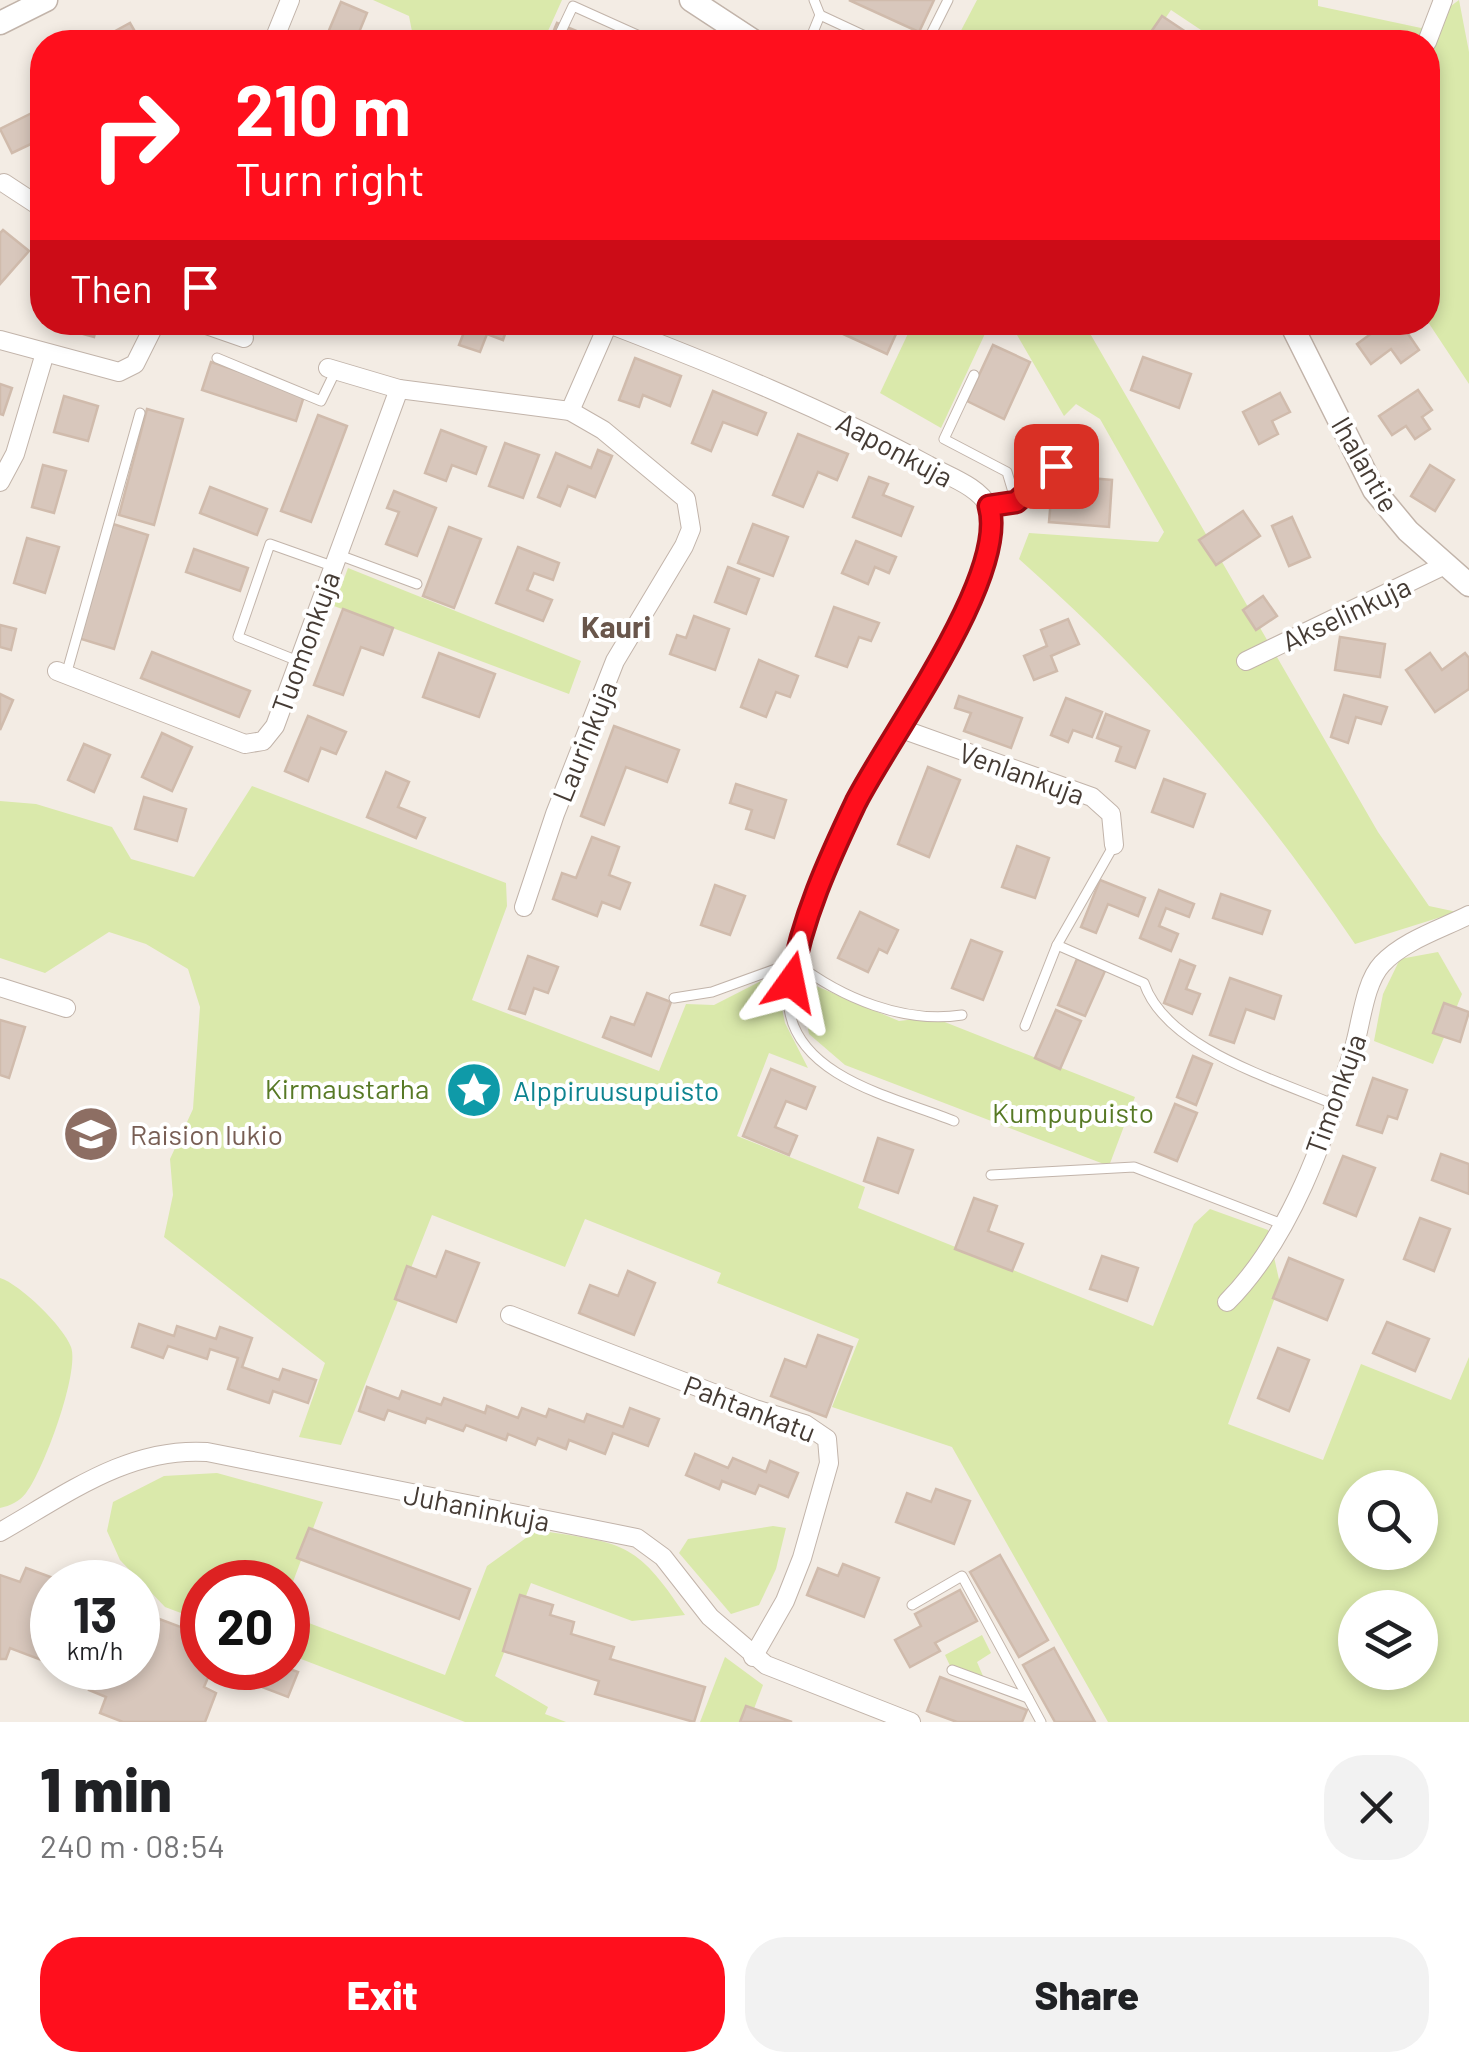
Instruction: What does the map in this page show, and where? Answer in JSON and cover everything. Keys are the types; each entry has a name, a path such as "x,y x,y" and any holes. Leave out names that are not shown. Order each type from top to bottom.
{"street":[{"path":"0,23 46,0"},
{"path":"278,30 290,0"},
{"path":"691,0 737,30"},
{"path":"1432,30 1443,0"},
{"path":"2,184 30,201"},
{"path":"0,340 119,372 135,364 150,335"},
{"path":"235,335 244,338"},
{"path":"332,369 399,389 570,412 604,335"},
{"name":"Aaponkuja","path":"639,335 805,401 968,487 989,506"},
{"name":"Ihalantie","path":"1296,335 1374,490 1408,531 1469,585"},
{"path":"0,482 16,454 46,354"},
{"name":"Tuomonkuja","path":"61,673 255,744 275,726 399,389"},
{"name":"Laurinkuja","path":"524,907 555,814 615,662 691,529 691,512 676,487 603,430 570,412"},
{"path":"795,962 814,894 857,802 931,679 958,624 992,534 989,506"},
{"name":"Akselinkuja","path":"1246,661 1445,565"},
{"name":"Venlankuja","path":"899,728 1092,797 1111,814 1114,845"},
{"name":"Timonkuja","path":"1227,1302 1259,1270 1285,1225 1333,1104 1380,966 1399,951 1469,916"},
{"path":"0,987 66,1008"},
{"name":"Pahtankatu","path":"510,1314 755,1409 806,1424 827,1439 829,1463 802,1558 785,1602 753,1657"},
{"name":"Juhaninkuja","path":"0,1532 138,1457 172,1450 207,1452 638,1538 663,1558 694,1600 753,1657 784,1674 911,1722"}],"lane":[{"path":"814,0 820,16 814,30"},
{"path":"933,30 948,0"},
{"path":"562,30 573,6 625,30"},
{"path":"820,16 851,30"},
{"path":"217,358 322,401 332,369"},
{"path":"974,375 944,439 1007,472 1016,502"},
{"path":"61,673 140,413"},
{"path":"989,506 1016,502 1080,442"},
{"path":"298,661 238,637 270,544 417,584"},
{"path":"1025,1026 1057,945 1114,845"},
{"path":"1057,945 1144,983 1149,999 1183,1036 1333,1104"},
{"path":"674,998 712,992 795,962"},
{"path":"795,962 839,990 914,1018 962,1015"},
{"path":"795,962 788,1003 792,1021 819,1062 954,1121"},
{"path":"991,1176 1134,1167 1285,1225"},
{"path":"912,1605 962,1576 1041,1722"},
{"path":"952,1670 1028,1698"}],"green space":[{"path":"373,0 562,0 548,30 412,30 409,16"},
{"path":"977,0 1318,0 1318,6 1421,28 1459,0 1469,52 1469,384 1437,335 1440,335 1440,30 1201,30 1171,10 1157,30 961,30"},
{"path":"907,335 984,335 941,428 880,393"},
{"path":"1017,335 1091,335 1378,832 1429,906 1457,912 1355,944 1279,838 1199,740 1114,648 1019,559 1029,533 1158,542 1164,532 1100,419 1076,404 1064,416"},
{"path":"348,568 581,661 569,694 334,606"},
{"name":"Kirmaustarha","path":"252,786 506,883 507,906 472,1000 659,1071 686,1004 714,1005 775,974 785,1023 808,1068 769,1053 737,1136 865,1187 858,1208 1153,1326 1194,1224 1210,1209 1268,1230 1280,1284 1228,1424 1323,1460 1361,1364 1451,1400 1469,1357 1469,1722 1108,1722 952,1447 832,1407 859,1339 717,1283 721,1273 585,1219 565,1267 432,1215 341,1445 299,1437 325,1363 164,1237 173,1195 170,1159 193,1109 200,1007 188,969 146,944 109,932 45,973 0,958 0,801 36,804 112,827 131,859 194,877"},
{"path":"1438,952 1462,994 1433,1064 1374,1041 1383,994 1400,959"},
{"name":"Kumpupuisto","path":"809,983 899,1021 932,1017 1135,1097 1109,1166 845,1065 809,1034 801,993"},
{"path":"0,1278 19,1288 51,1318 71,1347 72,1360 58,1421 33,1482 24,1496 0,1508"},
{"path":"217,1473 323,1502 301,1560 180,1560 180,1613 160,1602 160,1560 120,1560 107,1531 113,1502 164,1476"},
{"path":"773,1526 786,1528 776,1569 759,1605 731,1614 679,1553 688,1539"},
{"path":"537,1530 589,1538 639,1558 685,1615 632,1621 531,1583 495,1676 548,1707 545,1714 566,1722 465,1722 310,1662 310,1623 445,1675 487,1566"},
{"path":"982,1635 991,1653 977,1662 986,1683 952,1670 945,1655"},
{"path":"725,1657 763,1685 749,1722 700,1722"}],"building":[{"path":"849,0 934,0 920,30"},
{"path":"341,2 367,13 360,30 329,30"},
{"path":"1162,16 1183,30 1152,30"},
{"path":"557,23 574,30 554,30"},
{"path":"30,114 30,144 12,153 0,129"},
{"path":"3,230 29,251 0,284 0,233"},
{"path":"463,335 487,335 480,352 459,345"},
{"path":"845,335 896,335 887,354"},
{"path":"1369,335 1409,335 1419,350 1401,363 1391,349 1371,364 1357,344"},
{"path":"993,345 1030,362 1004,419 967,401"},
{"path":"1143,357 1191,374 1179,408 1131,390"},
{"path":"635,358 681,376 670,406 643,395 639,407 619,400"},
{"path":"211,362 305,393 296,421 202,390"},
{"path":"0,384 12,388 3,415 0,414"},
{"path":"1418,390 1432,410 1422,417 1430,429 1415,439 1406,426 1392,435 1379,416"},
{"path":"713,391 766,413 757,435 723,422 711,451 692,443"},
{"path":"1280,393 1290,412 1272,421 1278,434 1259,444 1243,412"},
{"path":"64,396 98,406 88,441 54,432"},
{"path":"147,409 183,419 154,525 119,515"},
{"path":"318,415 347,426 311,522 281,511"},
{"path":"441,430 486,447 476,474 452,465 446,481 425,473"},
{"path":"798,434 848,454 837,480 818,472 803,507 773,495"},
{"path":"505,443 539,455 523,498 489,486"},
{"path":"598,450 612,456 595,497 568,486 560,506 538,497 556,453 591,468"},
{"path":"43,465 66,471 54,513 32,507"},
{"path":"1430,465 1454,480 1435,511 1411,496"},
{"path":"1053,475 1112,480 1109,527 1049,522"},
{"path":"869,477 888,484 883,495 913,507 901,536 853,517"},
{"path":"210,487 267,509 257,535 200,513"},
{"path":"394,491 436,508 417,556 386,544 399,512 387,508"},
{"path":"1243,511 1260,536 1216,565 1199,540"},
{"path":"1292,517 1310,557 1289,566 1272,526"},
{"path":"113,524 148,535 114,649 78,638"},
{"path":"753,524 788,537 773,576 738,563"},
{"path":"449,527 481,539 454,608 423,596"},
{"path":"27,538 59,547 45,593 14,583"},
{"path":"856,541 896,557 889,573 875,567 868,584 842,573"},
{"path":"518,547 559,563 553,580 534,573 527,590 552,600 543,621 496,603"},
{"path":"194,549 248,568 240,591 186,572"},
{"path":"728,567 759,579 746,614 715,602"},
{"path":"1263,596 1277,616 1256,630 1243,610"},
{"path":"834,607 879,623 871,641 859,637 847,667 816,656"},
{"path":"343,609 393,628 383,655 361,647 343,695 314,685"},
{"path":"694,616 729,629 715,670 670,654 677,635 686,638"},
{"path":"1068,619 1079,644 1051,656 1057,671 1034,680 1024,656 1047,646 1041,630"},
{"path":"0,625 16,629 11,650 0,647"},
{"path":"1340,637 1385,644 1380,677 1335,670"},
{"path":"152,652 250,691 239,717 141,678"},
{"path":"439,653 495,674 479,717 423,697"},
{"path":"1430,653 1442,670 1465,653 1469,658 1469,689 1435,712 1406,670"},
{"path":"759,660 798,676 790,697 776,692 766,717 741,707"},
{"path":"0,694 13,700 0,730"},
{"path":"1344,695 1387,707 1381,724 1356,717 1348,743 1331,737"},
{"path":"959,696 1022,718 1011,748 964,731 971,713 955,708"},
{"path":"1066,698 1102,712 1092,737 1073,730 1068,742 1051,735"},
{"path":"1106,714 1149,731 1135,768 1116,761 1121,747 1097,738"},
{"path":"308,716 346,732 336,754 321,748 308,781 285,771"},
{"path":"614,726 679,750 667,782 626,767 604,825 581,816"},
{"path":"162,733 192,747 172,791 142,777"},
{"path":"84,744 110,755 94,792 68,780"},
{"path":"928,767 960,780 929,857 898,844"},
{"path":"386,772 409,782 398,807 425,818 416,838 367,817"},
{"path":"1164,779 1205,794 1193,827 1152,812"},
{"path":"736,784 786,800 774,838 746,829 752,810 730,803"},
{"path":"144,797 186,809 177,841 135,829"},
{"path":"592,837 619,847 609,875 630,883 620,909 602,902 597,916 553,899 562,873 576,878"},
{"path":"1017,846 1049,858 1035,898 1002,887"},
{"path":"1100,880 1145,898 1138,916 1108,904 1096,933 1081,927"},
{"path":"715,885 745,896 730,935 701,925"},
{"path":"1159,890 1194,904 1189,917 1166,908 1159,926 1178,934 1171,951 1140,938"},
{"path":"1221,894 1270,911 1262,934 1213,918"},
{"path":"860,912 898,930 887,953 879,949 868,972 838,958"},
{"path":"971,940 1002,952 983,1000 952,988"},
{"path":"528,956 558,967 548,993 534,988 525,1014 509,1009"},
{"path":"1077,959 1105,971 1085,1016 1058,1005"},
{"path":"1180,960 1195,966 1186,989 1200,994 1192,1014 1164,1003"},
{"path":"1230,978 1281,996 1274,1019 1246,1009 1234,1043 1210,1035"},
{"path":"647,993 671,1002 651,1056 603,1037 611,1017 634,1025"},
{"path":"1444,1003 1469,1012 1460,1042 1433,1033"},
{"path":"1056,1010 1081,1021 1060,1069 1035,1058"},
{"path":"0,1020 25,1027 9,1078 0,1075"},
{"path":"1193,1056 1212,1064 1196,1105 1177,1097"},
{"path":"771,1069 815,1087 806,1109 786,1101 775,1127 797,1136 789,1155 743,1136"},
{"path":"1373,1078 1407,1090 1397,1119 1388,1116 1382,1133 1357,1125"},
{"path":"1175,1104 1197,1113 1177,1161 1155,1152"},
{"path":"878,1138 913,1150 898,1193 864,1181"},
{"path":"1441,1154 1469,1164 1469,1194 1432,1180"},
{"path":"1343,1156 1375,1168 1356,1216 1324,1203"},
{"path":"974,1198 997,1206 988,1231 1023,1244 1012,1271 955,1249"},
{"path":"1420,1218 1450,1229 1434,1271 1404,1259"},
{"path":"446,1251 479,1263 456,1322 395,1299 407,1266 436,1277"},
{"path":"1102,1256 1138,1268 1127,1301 1090,1289"},
{"path":"1289,1258 1343,1280 1327,1320 1273,1298"},
{"path":"628,1271 655,1283 634,1335 579,1313 590,1285 618,1296"},
{"path":"1387,1322 1429,1339 1415,1371 1373,1353"},
{"path":"139,1324 174,1336 177,1326 216,1339 220,1327 252,1338 242,1367 279,1380 283,1369 316,1380 308,1403 273,1391 269,1403 228,1389 238,1358 210,1349 207,1359 168,1346 163,1358 132,1347"},
{"path":"818,1335 852,1347 826,1417 771,1396 785,1359 806,1367"},
{"path":"1278,1348 1309,1360 1289,1411 1258,1398"},
{"path":"367,1387 399,1399 402,1391 441,1405 444,1398 485,1413 487,1406 518,1418 522,1408 546,1417 549,1409 584,1422 587,1414 623,1427 630,1408 659,1419 648,1446 613,1433 605,1454 569,1440 566,1449 538,1438 535,1445 508,1434 506,1440 466,1425 463,1431 388,1410 384,1420 359,1411"},
{"path":"695,1454 728,1468 733,1458 766,1472 770,1461 798,1473 788,1497 759,1485 755,1494 722,1481 719,1489 686,1475"},
{"path":"936,1489 970,1501 954,1544 896,1522 907,1493 931,1502"},
{"path":"309,1528 470,1589 459,1619 297,1558"},
{"path":"1000,1555 1048,1640 1019,1657 970,1572"},
{"path":"843,1564 879,1578 864,1617 807,1595 818,1568 838,1576"},
{"path":"26,1568 30,1569 30,1656 10,1648 6,1659 0,1659 0,1575 20,1582"},
{"path":"960,1590 977,1621 935,1643 940,1651 910,1667 895,1640 921,1626 915,1614"},
{"path":"520,1595 553,1605 550,1615 574,1622 571,1634 614,1647 610,1659 705,1687 694,1722 595,1694 599,1681 503,1651"},
{"path":"160,1619 180,1627 180,1690 216,1693 205,1722 123,1722 100,1713 106,1697 89,1690 160,1690"},
{"path":"1054,1648 1095,1722 1055,1722 1023,1665"},
{"path":"940,1677 1027,1710 1022,1722 957,1722 927,1711"},
{"path":"270,1690 291,1690 288,1697"},
{"path":"746,1706 792,1722 740,1722"}],"place":[{"name":"Alppiruusupuisto","path":"474,1090"},
{"name":"Raision lukio","path":"91,1134"}],"district":[{"name":"Kauri","path":"616,626"}],"route":[{"path":"791,982 814,894 876,765 931,679 958,624 992,534 989,506 1016,502 1056,466"}]}
